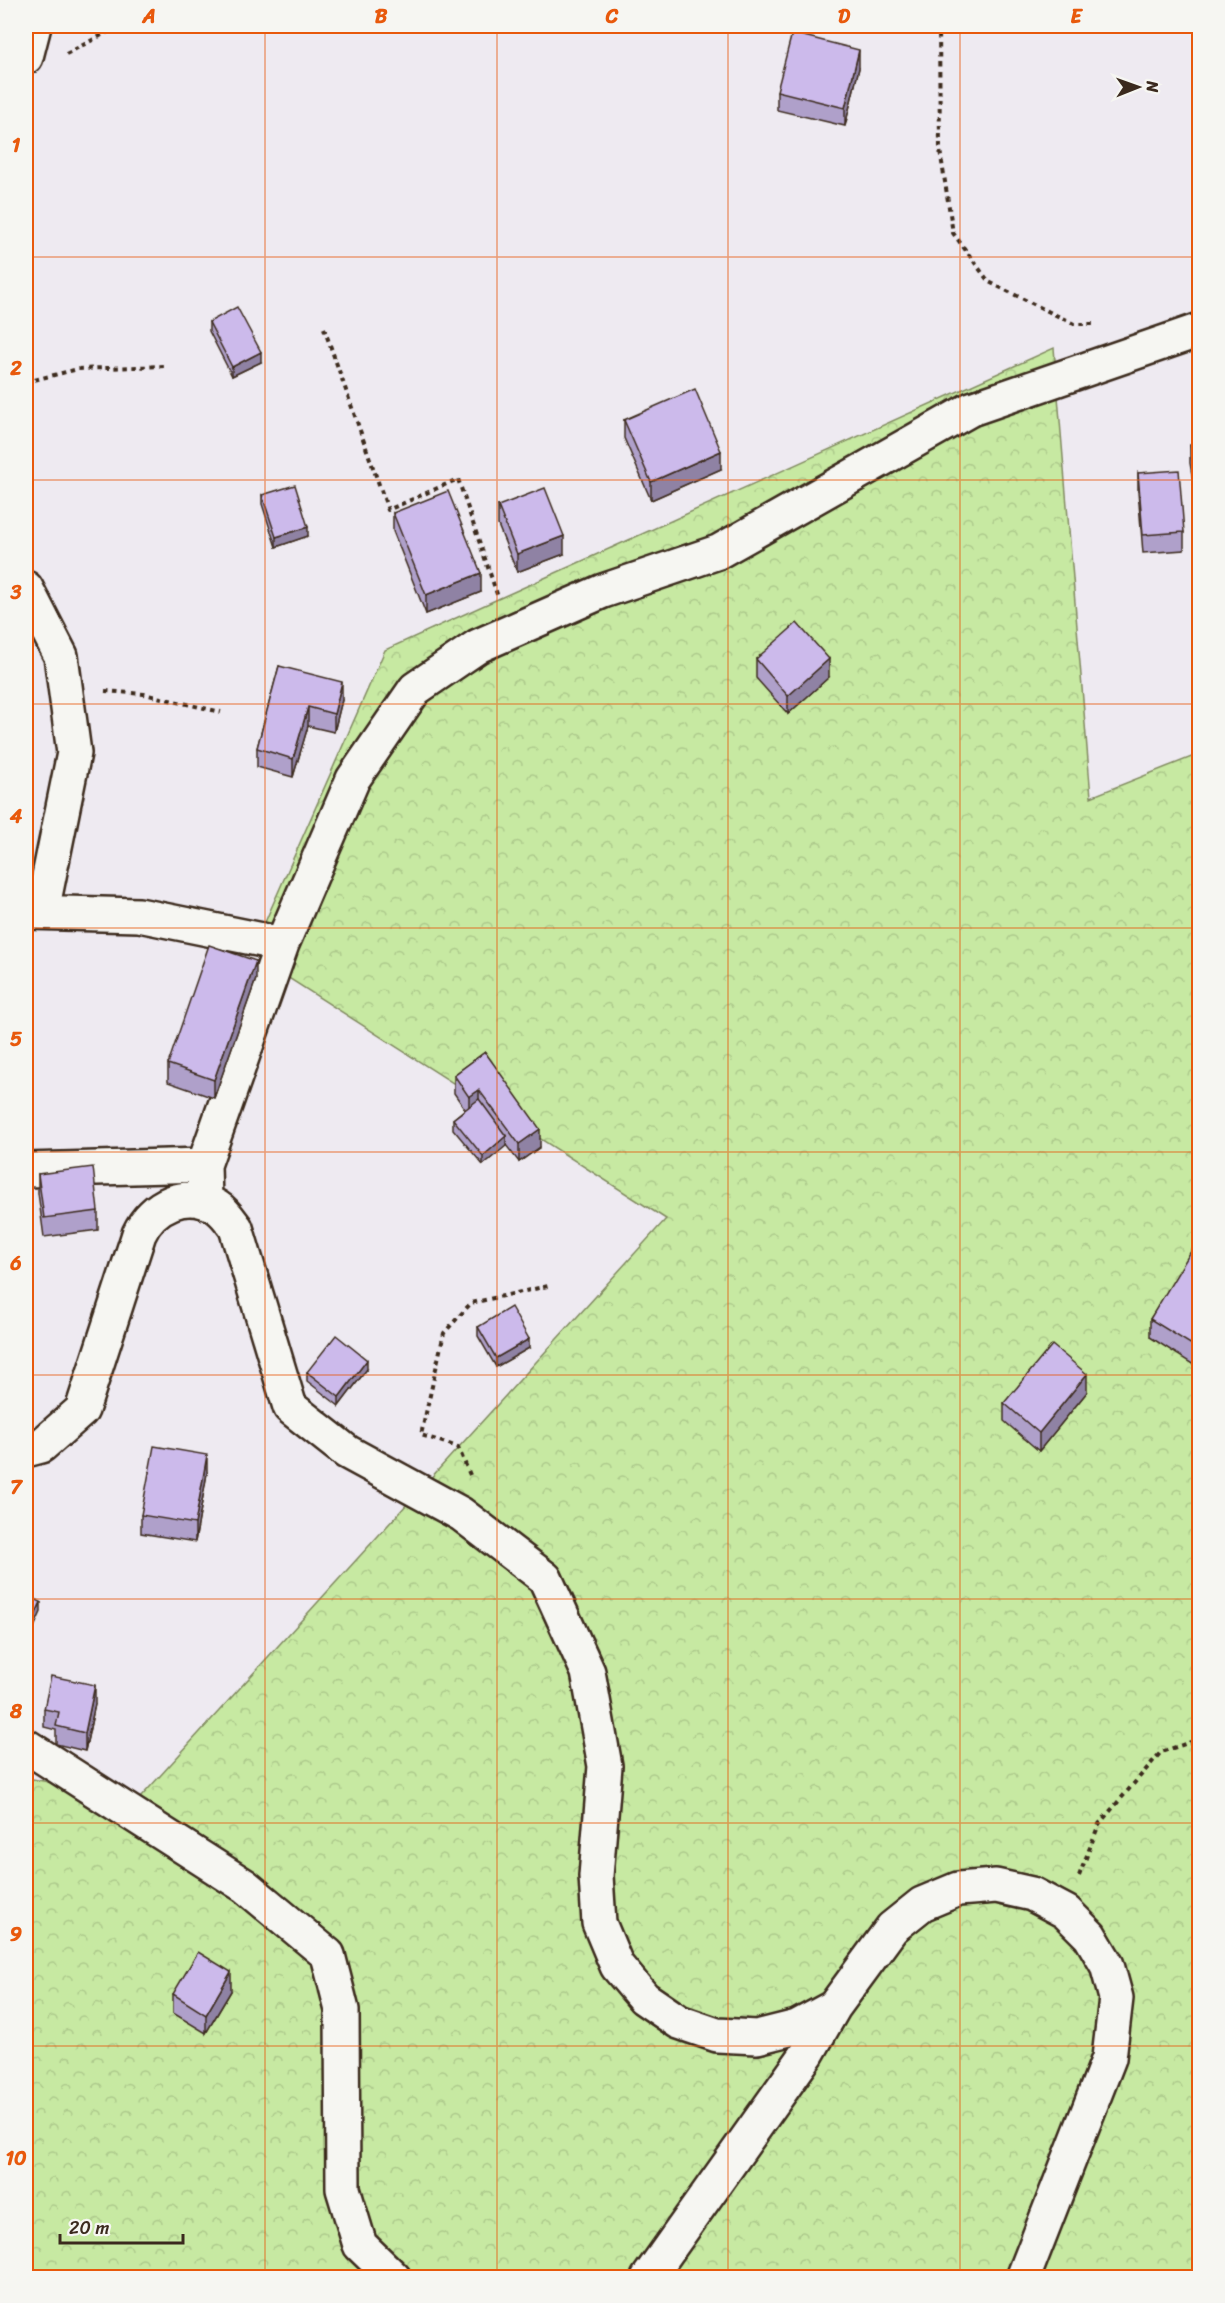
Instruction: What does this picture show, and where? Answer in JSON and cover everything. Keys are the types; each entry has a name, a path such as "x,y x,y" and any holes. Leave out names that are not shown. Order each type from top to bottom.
{"street":[{"path":"34,26 41,58"},
{"path":"205,1201 204,1165 282,944 353,779 415,688 478,646 603,591 718,552 972,409 1200,330"},
{"path":"26,588 61,656 74,753 34,911 139,915 282,944"},
{"path":"26,1170 204,1165"},
{"path":"26,1450 41,1446 82,1410 143,1224 160,1207 172,1201 189,1198 205,1201 227,1215 236,1228 290,1407 347,1452 461,1514 545,1578 588,1672 605,1766 596,1876 599,1923 617,1966 644,1998 679,2022 717,2035 757,2037 787,2030 834,2007"},
{"path":"26,1746 245,1887 328,1955 342,2010 343,2189 360,2244 394,2277"},
{"path":"648,2277 807,2054 834,2007 892,1928 922,1904 958,1889 996,1886 1032,1894 1066,1912 1090,1936 1107,1965 1116,1998 1109,2058 1023,2277"}],"path":[{"path":"41,58 119,26"},
{"path":"939,26 940,150 953,233 989,282 1074,324 1097,325"},
{"path":"324,328 388,510 458,479 510,632"},
{"path":"26,382 78,369 165,366"},
{"path":"65,688 144,694 221,712"},
{"path":"471,1478 458,1446 421,1435 444,1333 471,1303 548,1287"},
{"path":"1066,1912 1099,1824 1161,1752 1200,1738"}],"green space":[{"path":"1054,348 1091,797 1199,754 1199,2277 26,2277 26,1778 140,1798 666,1219 251,954 385,650"}],"building":[{"path":"792,33 859,50 845,108 777,91"},
{"path":"237,307 261,352 232,367 209,322"},
{"path":"695,389 721,451 651,482 624,420"},
{"path":"1200,443 1200,493 1198,493 1190,445"},
{"path":"1179,470 1184,532 1143,535 1138,473"},
{"path":"295,485 308,527 276,537 262,495"},
{"path":"545,488 564,536 517,554 498,506"},
{"path":"448,491 481,573 426,595 393,513"},
{"path":"797,623 829,659 788,696 756,659"},
{"path":"279,666 342,682 334,714 308,707 293,759 257,748"},
{"path":"209,945 256,961 214,1080 168,1064"},
{"path":"485,1052 540,1129 519,1144 479,1090 469,1097 454,1075"},
{"path":"479,1099 506,1136 483,1156 453,1119"},
{"path":"93,1167 98,1211 44,1218 38,1174"},
{"path":"1196,1243 1200,1245 1200,1350 1150,1319"},
{"path":"511,1307 529,1339 496,1358 478,1327"},
{"path":"336,1335 367,1360 339,1397 307,1372"},
{"path":"1052,1345 1087,1374 1039,1433 1004,1403"},
{"path":"154,1446 207,1455 195,1524 141,1515"},
{"path":"26,1595 41,1602 26,1635"},
{"path":"51,1676 95,1685 85,1733 56,1726 59,1712 44,1709"},
{"path":"198,1952 231,1972 206,2015 173,1994"}]}
